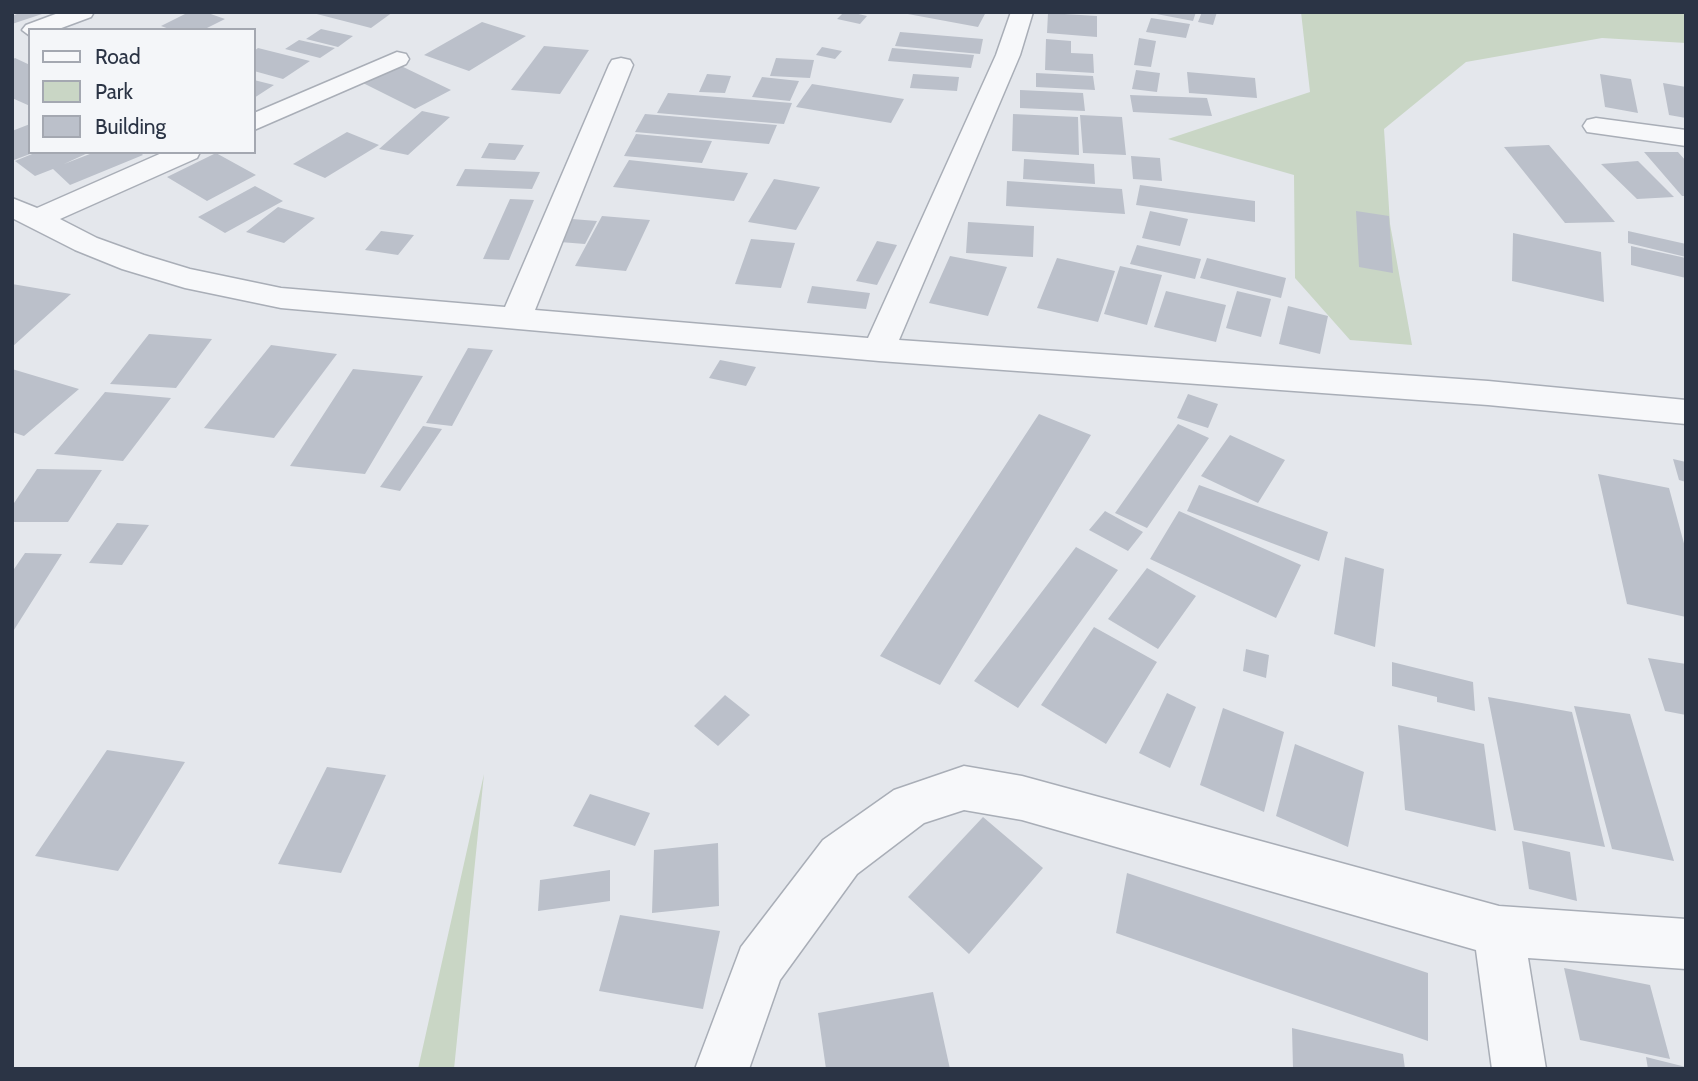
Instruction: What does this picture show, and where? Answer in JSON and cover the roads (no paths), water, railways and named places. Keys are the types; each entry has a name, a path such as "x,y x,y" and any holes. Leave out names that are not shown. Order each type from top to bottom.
{"street":[{"path":"38,28 83,12"},
{"path":"879,350 1008,55 1022,12"},
{"path":"256,121 397,59"},
{"path":"517,316 621,65"},
{"path":"1597,126 1686,138"},
{"path":"24,213 182,154"},
{"path":"24,213 86,244 133,262 233,289 281,298 517,316 879,350 1488,393 1686,412"},
{"path":"722,1069 759,965 840,857 910,806 964,788 1022,798 1499,931 1686,944"},
{"path":"1499,931 1520,1069"}]}
